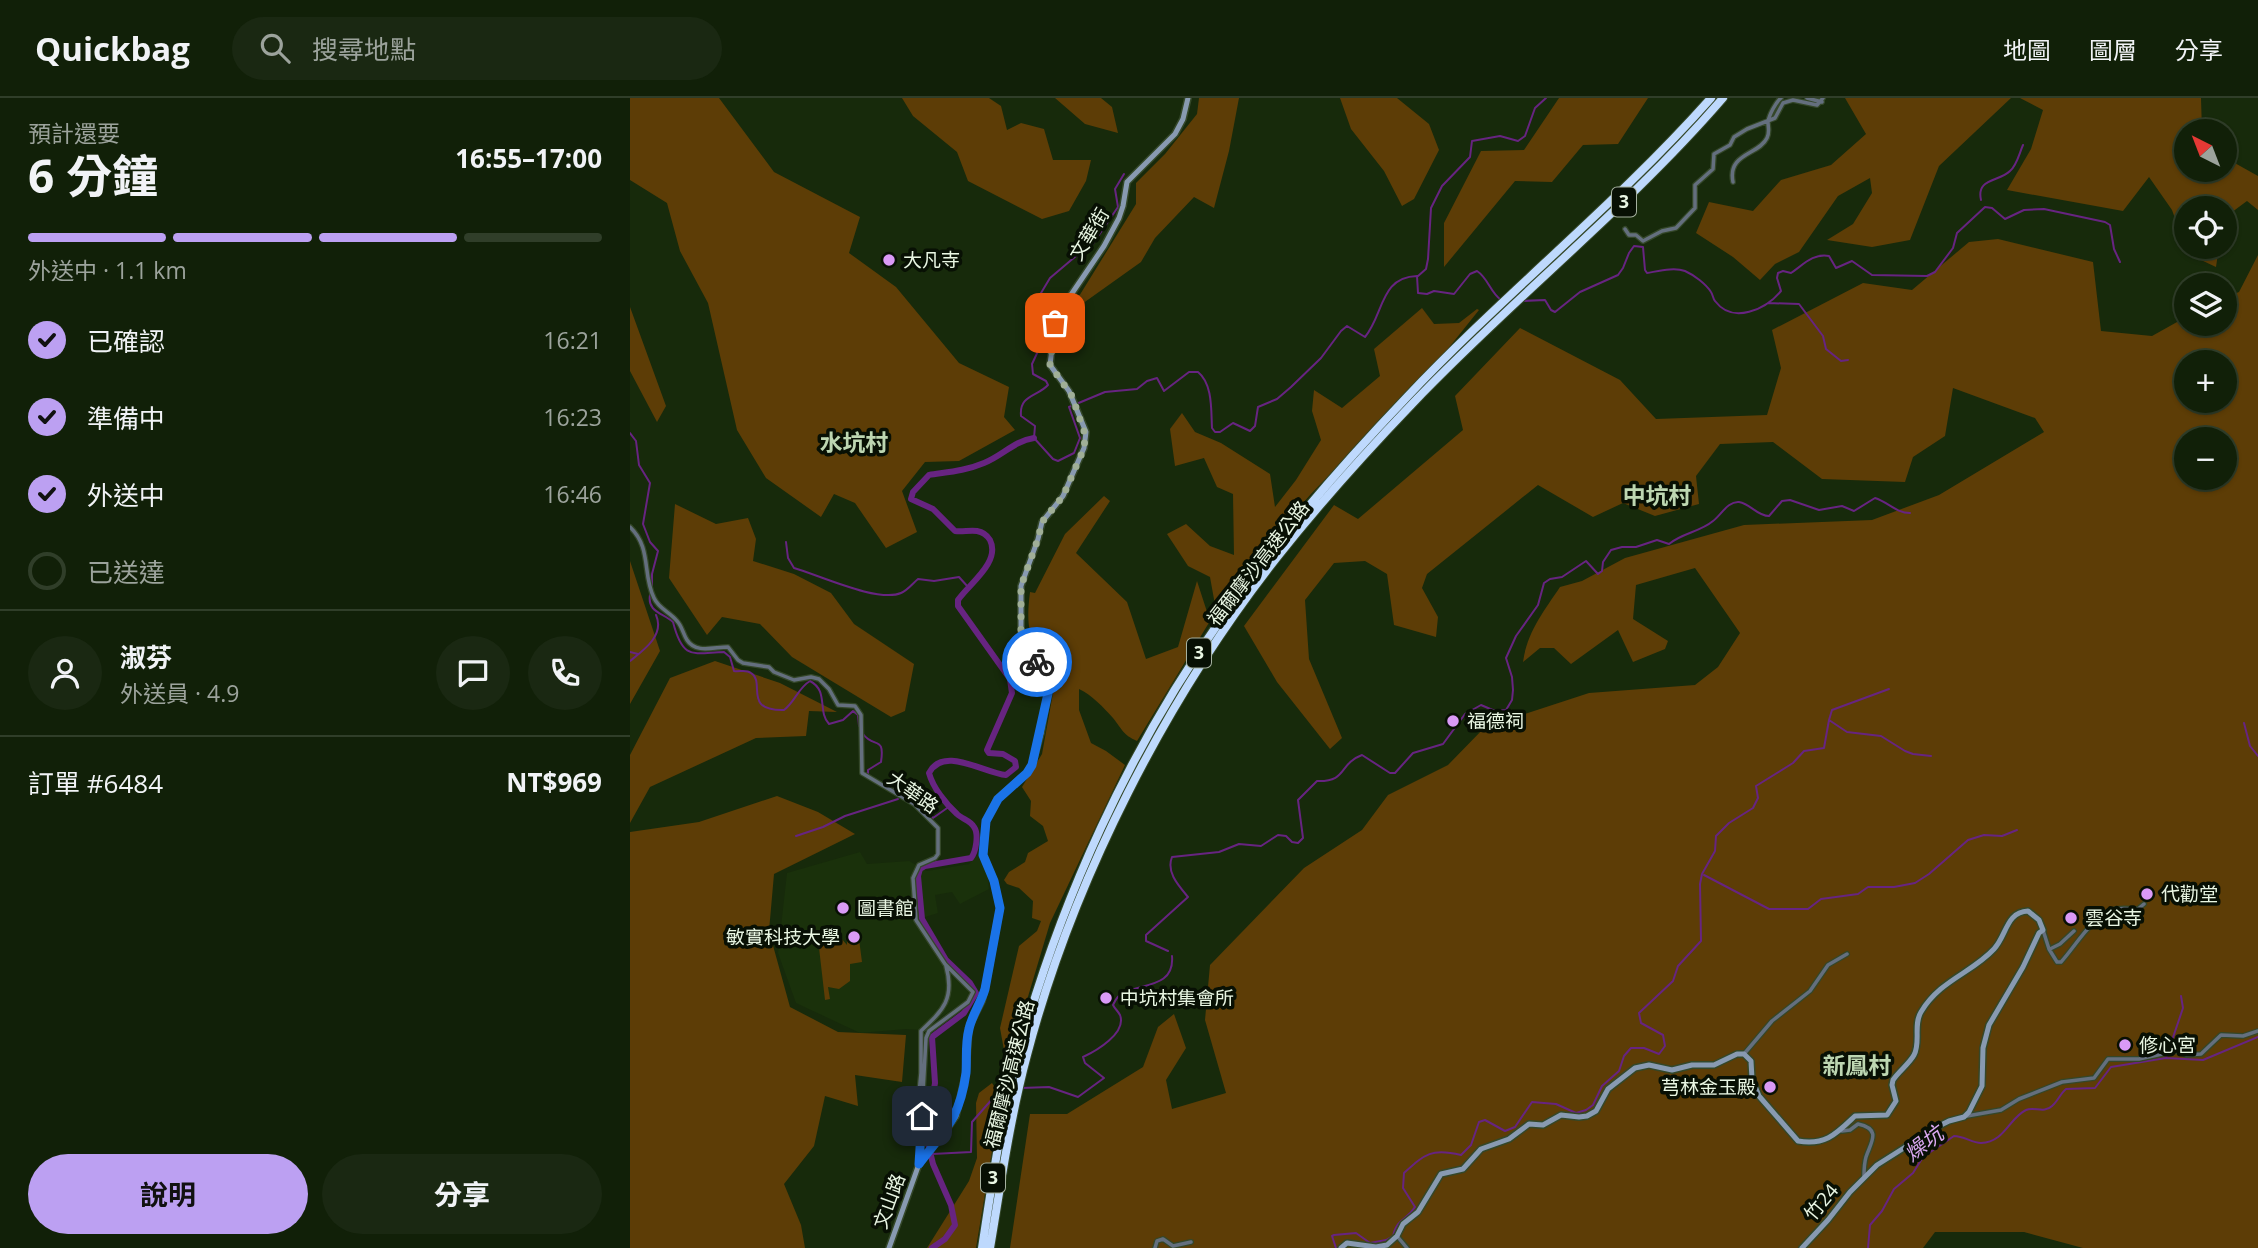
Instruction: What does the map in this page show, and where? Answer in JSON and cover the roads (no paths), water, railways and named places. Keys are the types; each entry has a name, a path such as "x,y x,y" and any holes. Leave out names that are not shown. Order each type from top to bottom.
{"highway":[{"name":"福爾摩沙高速公路","path":"982,1248 996,1154 1043,975 1089,856 1118,793 1183,677 1222,617 1272,551 1408,396 1651,164 1711,98"},
{"name":"福爾摩沙高速公路","path":"1023,1054 1073,918 1107,838 1154,745 1205,658 1279,555 1374,445 1480,336 1635,191 1723,98"},
{"name":"福爾摩沙高速公路","path":"990,1248 1010,1108"}],"street":[{"name":"文華街","path":"919,1164 956,1116 962,1096 969,1027 982,1002 985,989 1000,903 983,855 986,821 998,799 1027,773 1032,765 1048,695 1047,676 1021,640 1020,593 1042,522 1063,496 1086,443 1086,432 1075,404 1049,361 1058,314 1104,246 1119,218 1127,182 1175,134 1183,119 1188,98"},
{"path":"1733,182 1733,167 1746,153 1767,139 1768,120 1776,102 1781,98"},
{"path":"1807,98 1823,100"},
{"path":"1625,229 1629,235 1636,235 1643,241 1662,231 1676,228 1695,208 1695,185 1713,169 1714,154 1730,145 1740,133 1775,118 1783,103 1793,100 1817,105 1823,100"},
{"name":"大華路","path":"630,527 646,554 653,597 658,605 679,622 691,645 697,648 728,647 743,663 769,667 774,672 794,680 811,677 819,679 838,705 855,706 859,710 862,773 914,804 938,828 938,854 919,865 913,878 916,920 945,964 971,989 973,995 968,1002 929,1031 926,1038 919,1164"},
{"path":"1842,1131 1856,1116 1887,1115 1896,1101 1893,1080 1916,1051 1920,1013 1942,987 1990,954 2015,915 2028,911 2039,920 2049,949 2057,962 2061,962 2101,916 2116,909 2138,909 2144,904"},
{"path":"1965,1117 1982,1086 1983,1056 1989,1025 2043,930"},
{"path":"2049,949 2060,944 2074,931"},
{"path":"1744,1054 1772,1021 1810,991 1828,965 1847,954"},
{"name":"大華路","path":"919,1140 915,1135 921,1031 943,1009 947,1000 949,978 945,964"},
{"path":"1965,1117 2001,1110 2062,1082 2094,1078 2108,1059 2138,1059 2176,1051 2186,1055 2201,1054 2221,1035 2243,1036 2258,1031"},
{"path":"1978,1044 1983,1056"},
{"path":"1342,1248 1347,1243 1376,1247 1387,1245 1397,1236 1403,1224 1418,1212 1441,1174 1463,1169 1481,1149 1509,1139 1529,1124 1543,1125 1561,1115 1587,1116 1596,1111 1608,1089 1635,1068 1649,1065 1672,1070 1692,1065 1714,1065 1737,1054 1744,1054 1751,1061 1752,1079 1759,1096 1798,1141 1818,1141 1850,1130 1858,1124 1870,1128 1874,1141 1867,1154 1864,1176"},
{"name":"竹24","path":"1802,1248 1864,1176 1877,1165 1937,1127 1965,1117"},
{"name":"文山路","path":"889,1248 919,1164"},
{"path":"1397,1236 1407,1248"},
{"path":"1155,1248 1157,1241 1163,1239 1173,1247 1191,1242"}],"waterway":[{"path":"1418,276 1426,269 1428,259 1431,208 1442,186 1470,157 1472,141 1500,136 1518,141 1525,136 1535,108 1546,98"},
{"path":"1981,200 1980,193 1985,184 2012,169 2023,145"},
{"path":"1124,174 1115,189 1118,207 1090,248 1050,278 1029,313 1040,343 1032,364 1033,374 1048,385 1026,400 1021,416 1035,426 1034,438 1058,461 1074,453 1080,438 1069,407 1105,392 1137,389 1147,381 1157,378 1164,391 1189,372 1198,372 1206,383 1212,428 1215,432 1220,432 1233,423 1250,431 1255,426 1258,407 1277,399 1291,387 1321,358 1347,326 1365,337 1389,290 1405,278 1417,276 1418,293 1427,294 1434,291 1454,294 1470,274 1477,271 1501,300"},
{"path":"1521,301 1545,300 1555,312 1580,292 1618,275 1634,246 1643,247 1647,273 1671,269 1685,271 1706,286 1722,308 1740,313 1749,312 1775,298 1781,291 1778,273 1791,273 1818,256 1829,256 1836,268 1852,261 1872,275 1927,276 1935,272 1953,248 1957,233 1985,207 1992,208 2005,219 2024,210 2044,209 2105,222 2110,225 2114,249 2120,262"},
{"path":"1768,303 1799,304 1823,336 1826,349 1841,361 1848,360"},
{"path":"630,433 636,441 639,465 650,483 643,524 650,542 658,551 652,586"},
{"path":"932,1248 945,1239 955,1225 951,1205 933,1164 926,1135 935,1083 932,1037 964,1013 976,993 970,983 946,960 922,919 918,876 920,869 925,866 971,858 977,838 973,825 944,801 929,773 935,765 944,761 964,763 1006,775 1016,767 1015,761 1003,754 989,753 987,750 1012,693 1010,679 958,606 958,600 988,564 992,548 990,540 979,531 955,531 933,509 911,499 913,492 929,475 977,466 1020,442 1034,438"},
{"path":"1168,951 1146,941 1146,935 1188,897 1172,873 1172,857 1219,852 1239,844 1261,846 1278,835 1298,843 1303,838 1298,800 1317,781 1334,779 1349,763 1362,755 1390,773 1395,773 1413,753 1443,744 1465,714 1481,705 1495,711 1506,710 1512,700 1513,690 1506,658 1516,636 1538,605 1544,583 1550,579 1562,577 1586,561 1598,574 1611,550 1636,547 1657,540 1669,544 1708,525 1735,502 1743,503 1769,516 1782,501 1790,500 1819,510 1842,506 1854,511 1875,498 1900,511 1910,513"},
{"path":"786,542 788,558 794,568 864,591 891,595 904,592 918,579 934,581 959,577 968,587"},
{"path":"650,595 653,609 673,622 685,649 697,653 724,652 730,657 734,671 751,673 755,677 757,695 763,706 784,710 810,681 819,690 829,724 843,720 853,711 858,715 859,726"},
{"path":"630,661 652,641 658,629 656,615"},
{"path":"630,652 638,654"},
{"path":"1829,720 1832,710 1889,689"},
{"path":"1336,1248 1332,1236 1334,1235 1356,1233 1370,1243 1393,1236 1399,1223 1415,1207 1403,1188 1404,1173 1429,1154 1442,1152 1461,1155 1471,1145 1479,1122 1485,1120 1505,1131 1515,1127 1532,1102 1556,1104 1576,1113 1586,1110 1593,1105 1602,1086 1619,1071 1624,1056 1631,1048 1644,1048 1659,1054 1665,1046 1663,1035 1641,1023 1639,1013 1673,981 1678,966 1701,941 1700,884 1702,874 1715,851 1716,836 1729,823 1753,808 1758,798 1756,786 1793,763 1804,751 1824,748 1829,720 1847,732 1881,736 1905,751 1931,756"},
{"path":"2244,723 2250,746 2258,756"},
{"path":"863,734 880,745 882,754 881,762 868,770 868,774"},
{"path":"890,788 916,800 933,818 950,806"},
{"path":"796,836 898,799"},
{"path":"1704,875 1769,909 1808,909 1821,899 1858,894 1868,887 1894,887 1915,883 1968,840 1984,835 2002,836 2017,830"},
{"path":"1021,1088 1049,1087 1078,1097 1104,1078 1085,1063 1083,1057 1115,1035 1121,1022 1113,1005 1117,998 1126,992 1161,980 1171,967 1172,956"},
{"path":"2166,1058 2183,1008 2181,996"},
{"name":"燥坑","path":"1868,1248 1870,1225 1882,1211 1894,1189 1913,1173 1923,1157 1954,1136 1978,1143 1996,1139 2020,1114 2026,1110 2049,1108 2066,1089 2095,1088 2111,1067 2166,1058 2203,1060 2258,1037"},
{"path":"932,1154 971,1152 972,1122 1001,1089 1008,1089"}],"place":[{"name":"大凡寺","path":"889,260"},
{"name":"福德祠","path":"1453,721"},
{"name":"代勸堂","path":"2147,894"},
{"name":"圖書館","path":"843,908"},
{"name":"雲谷寺","path":"2071,918"},
{"name":"敏實科技大學","path":"854,937"},
{"name":"中坑村集會所","path":"1106,998"},
{"name":"修心宮","path":"2125,1045"},
{"name":"芎林金玉殿","path":"1770,1087"}],"district":[{"name":"水坑村","path":"854,443"},
{"name":"中坑村","path":"1657,496"},
{"name":"新鳳村","path":"1857,1066"}]}
